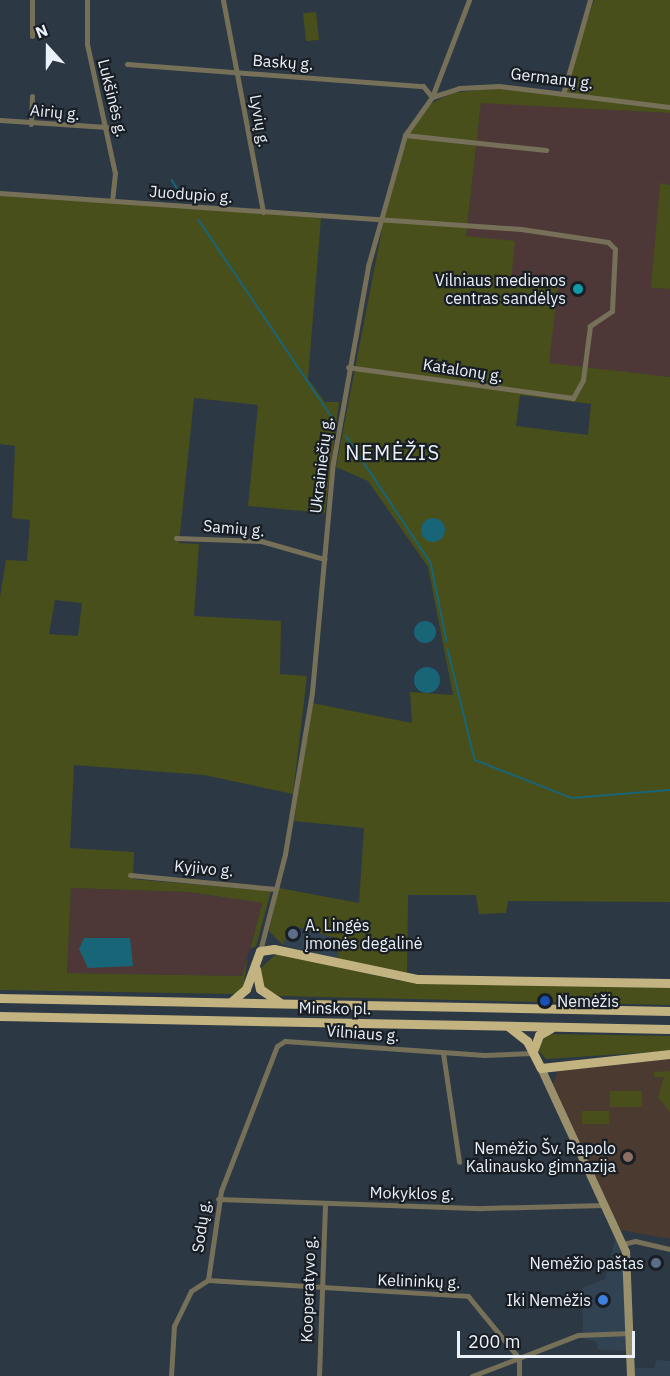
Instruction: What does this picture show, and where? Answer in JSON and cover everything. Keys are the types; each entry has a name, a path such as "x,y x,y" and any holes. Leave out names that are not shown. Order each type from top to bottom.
{"highway":[{"path":"231,1002 246,989 260,951 288,950 372,972 441,981 670,983"},
{"path":"256,967 261,989 282,1003"},
{"name":"Minsko pl.","path":"0,998 670,1011"},
{"name":"Minsko pl.","path":"0,1016 670,1029"},
{"path":"507,1026 534,1052 541,1068 670,1054"},
{"path":"534,1052 539,1035 553,1027"}],"main road":[{"path":"541,1068 623,1244 630,1266 631,1376"}],"street":[{"path":"32,0 32,36"},
{"name":"Lukšinės g.","path":"87,0 87,44 107,127 115,173 112,201"},
{"name":"Lyvių g.","path":"223,0 263,213"},
{"name":"Ukrainiečių g.","path":"260,951 276,889 312,692 324,559 348,367 381,219 405,135 432,97 469,0"},
{"path":"563,94 590,0"},
{"name":"Baskų g.","path":"127,64 423,86 432,97"},
{"name":"Germanų g.","path":"432,97 480,86 670,107"},
{"path":"31,124 32,96"},
{"name":"Airių g.","path":"0,120 31,124 107,127"},
{"path":"405,135 546,150"},
{"name":"Juodupio g.","path":"0,193 263,213 521,229 611,244 618,258 612,311 590,326 584,380 573,398"},
{"name":"Katalonų g.","path":"348,367 573,398"},
{"name":"Samių g.","path":"176,538 261,541 324,559"},
{"name":"Kyjivo g.","path":"130,875 276,889"},
{"name":"Vilniaus g.","path":"281,1042 442,1053 534,1052"},
{"name":"Sodų g.","path":"208,1280 218,1199 281,1042"},
{"path":"442,1053 459,1162"},
{"name":"Mokyklos g.","path":"218,1199 325,1204 604,1205"},
{"name":"Kooperatyvo g.","path":"319,1376 325,1204"},
{"path":"623,1244 635,1240 670,1249"},
{"path":"171,1376 172,1335 180,1310 190,1291 208,1280"},
{"name":"Kelininkų g.","path":"208,1280 321,1290 473,1298 519,1359"},
{"path":"472,1376 578,1335 631,1333"},
{"path":"519,1359 519,1376"}],"shaded area":[{"path":"481,102 670,113 670,185 660,184 652,288 670,289 670,377 549,364 510,281 466,237"},
{"path":"71,888 188,892 262,903 242,976 67,973"},
{"path":"291,925 339,939 338,959 283,945"},
{"name":"Nemėžio Šv. Rapolo Kalinausko gimnazija","path":"670,1059 670,1239 620,1230 553,1084 558,1071"},
{"path":"616,1236 625,1259 627,1351 598,1350 597,1342 583,1338 582,1288 605,1279"},
{"path":"656,1360 670,1361 670,1376 634,1376 634,1368 655,1368"}],"green space":[{"path":"594,0 670,0 670,113 481,103 466,236 515,241 511,281 558,287 549,363 670,377 670,902 508,901 506,913 479,914 476,895 408,895 407,974 338,959 339,939 291,925 283,945 269,931 279,888 359,903 364,828 294,821 312,703 412,723 410,692 453,695 428,567 368,481 336,467 383,224 411,126 424,107 452,93 495,88 562,96","holes":["520,395 591,404 588,435 516,426"]},
{"path":"316,12 319,40 306,41 303,13"},
{"path":"660,183 670,185 670,289 651,288"},
{"path":"0,194 321,218 308,379 325,402 339,402 325,513 248,506 258,405 194,398 179,543 199,544 194,616 281,621 280,674 307,676 293,794 204,775 74,765 70,848 134,852 133,879 271,891 256,946 250,949 262,903 188,892 71,888 67,973 242,976 248,956 243,988 235,994 0,990 0,597 6,560 27,561 30,520 12,518 15,446 0,444","holes":["55,600 82,603 78,636 49,634"]},
{"path":"277,953 400,981 670,988 670,1005 279,996 265,989 259,970"},
{"path":"548,1034 670,1036 670,1051 546,1059 537,1049"},
{"path":"670,1071 670,1112 658,1097 664,1077 654,1077 654,1072"},
{"path":"610,1091 642,1091 642,1107 610,1107"},
{"path":"582,1111 609,1111 609,1124 582,1124"}],"water":[{"path":"433,518 442,521 445,530 442,539 433,542 424,539 421,530 424,521"},
{"path":"425,621 433,624 436,632 433,640 425,643 417,640 414,632 417,624"},
{"path":"427,667 436,671 440,680 436,689 427,693 418,689 414,680 418,671"},
{"path":"84,938 130,938 133,966 88,968 79,949"}],"waterway":[{"path":"172,180 184,199"},
{"path":"199,220 333,419"},
{"path":"346,436 431,563 447,641"},
{"path":"448,649 475,760 572,798 670,790"}],"place":[{"name":"Vilniaus medienos centras sandėlys","path":"578,289"},
{"name":"A. Lingės įmonės degalinė","path":"293,934"},
{"name":"Nemėžis","path":"545,1001"},
{"name":"Nemėžio Šv. Rapolo Kalinausko gimnazija","path":"628,1157"},
{"name":"Nemėžio paštas","path":"656,1263"},
{"name":"Iki Nemėžis","path":"603,1300"}],"district":[{"name":"NEMĖŽIS","path":"393,452"}]}
